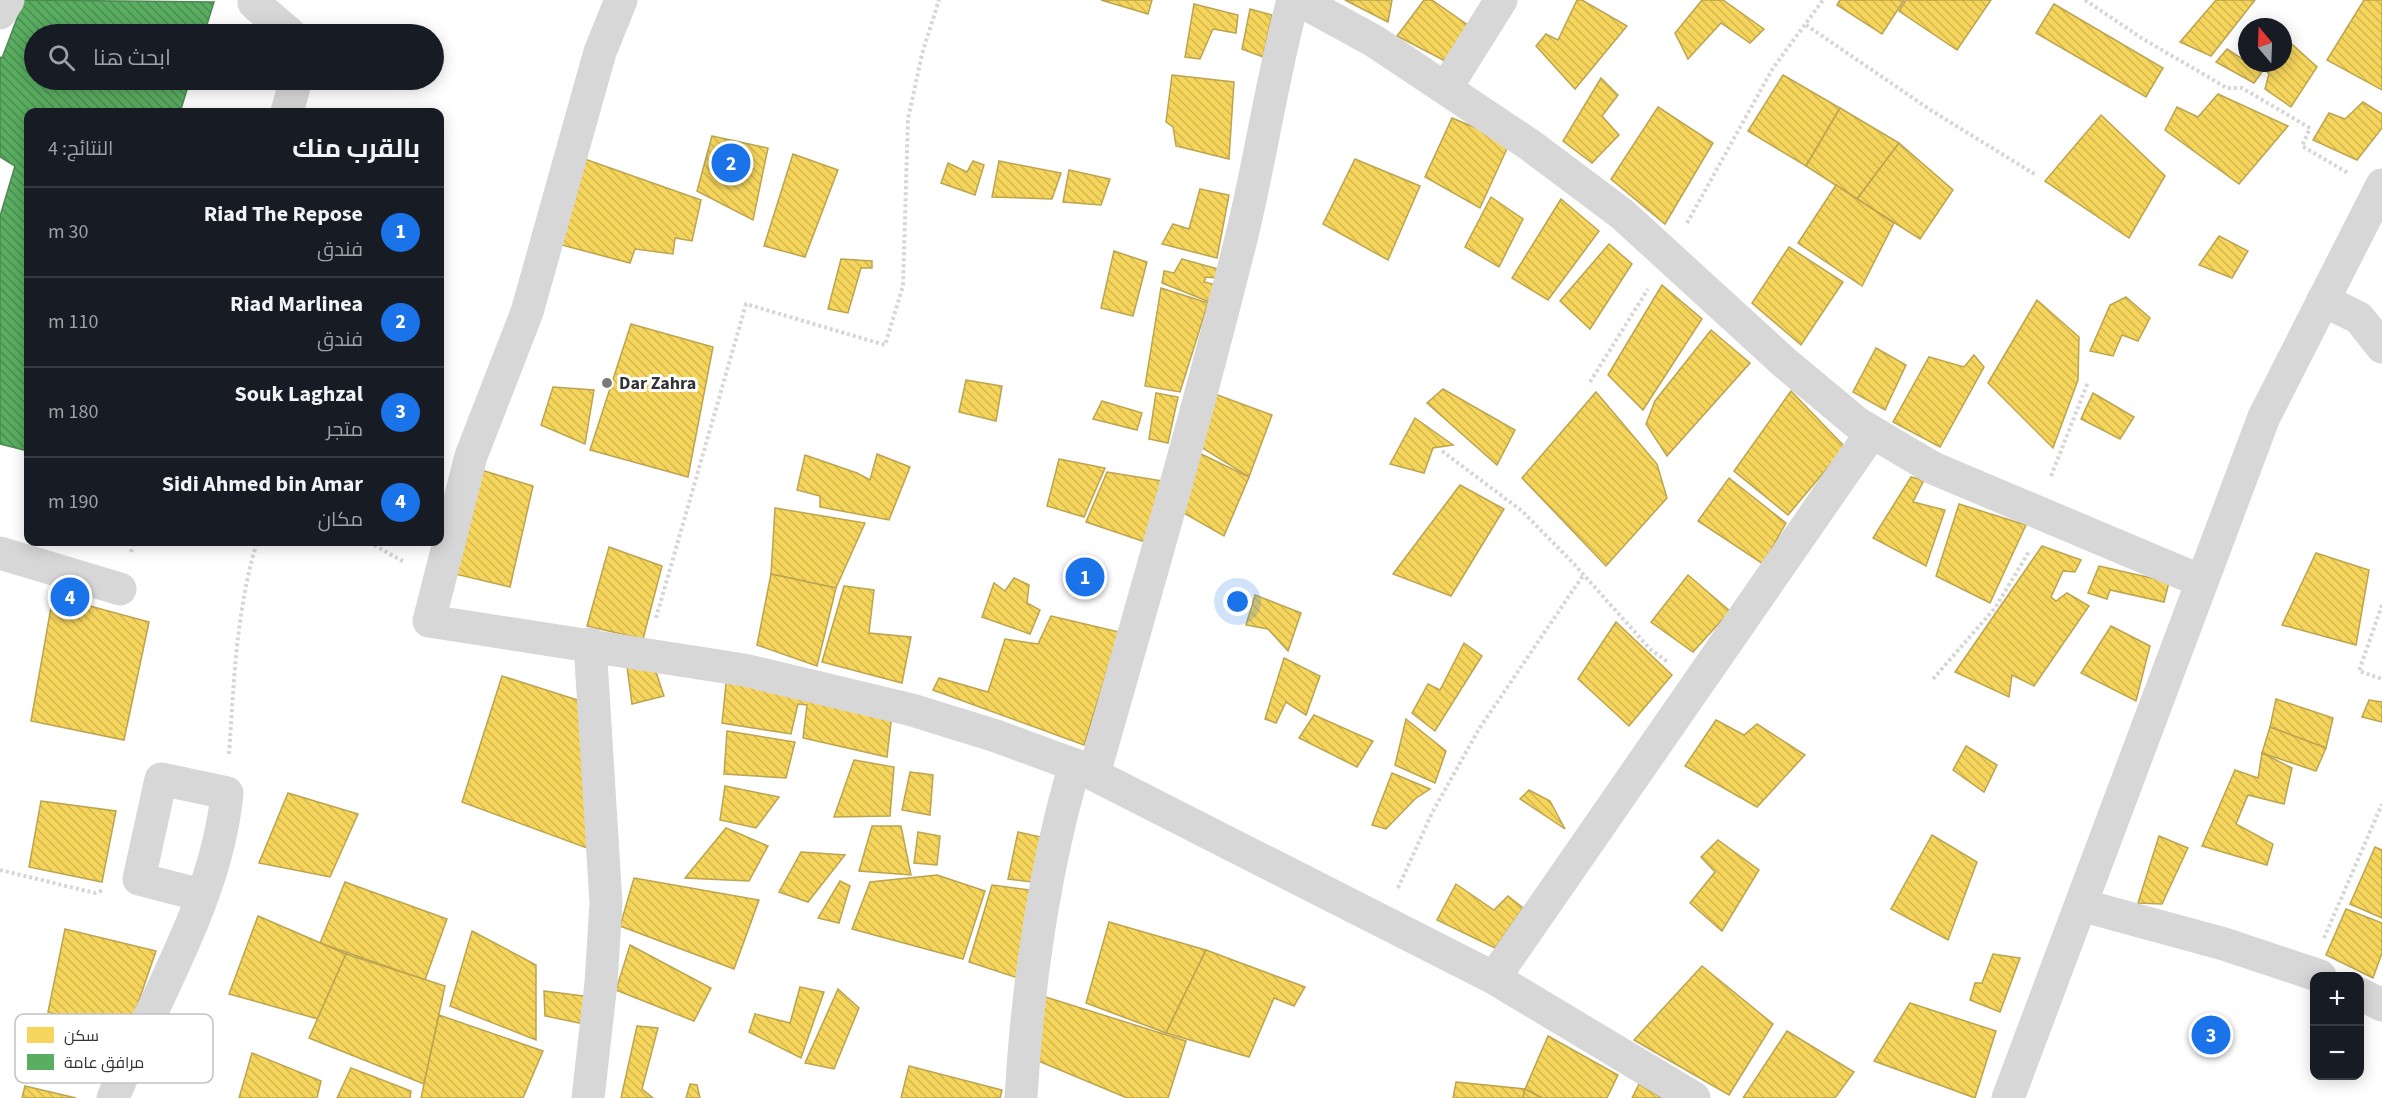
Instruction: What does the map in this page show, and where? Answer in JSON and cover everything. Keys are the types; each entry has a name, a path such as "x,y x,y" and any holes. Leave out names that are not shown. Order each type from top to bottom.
{"street":[{"path":"0,13 8,0"},
{"path":"621,0 600,52 527,312 471,456 429,621 744,670 902,707 996,736 1084,769 1494,978 1694,1098"},
{"path":"1021,1098 1028,1019 1053,850 1084,769 1182,466 1240,244 1276,63 1293,0"},
{"path":"1299,0 1374,40 1530,145 1623,214 1785,363 1857,423 1933,468 2201,580"},
{"path":"1446,88 1501,0"},
{"path":"250,1 278,24"},
{"path":"288,108 293,90"},
{"path":"2008,1098 2264,417 2380,188"},
{"path":"2323,300 2359,318 2382,346"},
{"path":"1494,978 1872,432"},
{"path":"0,552 120,589"},
{"path":"588,1098 601,983 606,903 590,645"},
{"path":"149,1014 201,895 216,859 223,829 226,792 161,779 139,879 201,895"},
{"path":"2081,905 2224,944 2310,972"},
{"path":"2364,996 2382,1005"},
{"path":"113,1098 120,1083"}],"path":[{"path":"646,654 678,534 746,304 885,345 903,286 908,118 922,54 939,0"},
{"path":"1590,382 1668,256 1773,68 1823,0"},
{"path":"2085,0 2143,39 2228,88 2242,88 2310,128 2302,146 2380,188"},
{"path":"1806,25 1932,111 2036,175"},
{"path":"1933,678 1995,608 2043,514 2088,382"},
{"path":"1442,451 1521,511 1584,574 1650,649 1697,684"},
{"path":"226,792 238,624 246,577 255,546"},
{"path":"1382,921 1432,813 1479,729 1584,574"},
{"path":"2382,605 2359,671 2382,679"},
{"path":"2316,972 2382,804"},
{"path":"0,870 95,893 139,879"}],"building: سكن":[{"path":"1101,0 1152,0 1148,14"},
{"path":"1345,0 1392,0 1388,22"},
{"path":"1424,0 1432,0 1472,28 1447,62 1397,36"},
{"path":"1577,0 1582,0 1627,26 1575,89 1536,46 1546,34 1558,40"},
{"path":"1702,0 1723,0 1764,29 1750,43 1721,23 1688,59 1675,33"},
{"path":"1840,0 1904,0 1882,34 1837,5"},
{"path":"1906,0 1991,0 1957,50 1899,11"},
{"path":"2216,0 2255,0 2241,18 2238,18 2238,22 2211,56 2180,42"},
{"path":"2364,0 2382,0 2382,90 2327,60"},
{"path":"1194,4 1238,15 1236,33 1213,29 1200,59 1185,57"},
{"path":"2054,4 2163,68 2146,97 2036,33"},
{"path":"1250,9 1272,15 1263,57 1242,49"},
{"path":"2292,44 2317,67 2291,107 2265,89 2269,74 2267,72 2292,72"},
{"path":"2227,49 2238,56 2238,72 2262,72 2254,83 2216,62"},
{"path":"1172,75 1234,82 1229,159 1176,146 1173,127 1166,122"},
{"path":"1783,75 1840,108 1806,166 1748,131"},
{"path":"1601,78 1618,95 1602,116 1619,135 1592,163 1563,141"},
{"path":"2218,94 2288,126 2239,184 2165,130 2177,107 2198,117"},
{"path":"2363,102 2382,114 2382,128 2357,160 2313,140 2329,113 2345,119"},
{"path":"1658,107 1713,143 1665,224 1611,179"},
{"path":"1840,108 1899,143 1857,199 1806,166"},
{"path":"2101,115 2165,176 2129,238 2045,181"},
{"path":"1452,118 1510,142 1480,208 1425,177"},
{"path":"712,136 768,148 753,220 697,191"},
{"path":"1899,143 1953,190 1920,239 1857,199"},
{"path":"793,154 838,170 805,257 764,246"},
{"path":"579,157 701,200 692,241 675,238 673,254 635,249 630,263 558,244"},
{"path":"1355,159 1420,186 1388,260 1323,224"},
{"path":"973,161 984,165 975,195 941,183 948,163 967,172"},
{"path":"999,161 1061,173 1052,199 992,197"},
{"path":"1069,170 1110,179 1101,205 1063,202"},
{"path":"1836,185 1894,223 1862,286 1798,243"},
{"path":"1200,189 1229,195 1217,258 1162,244 1173,224 1189,229"},
{"path":"1491,197 1523,219 1499,267 1465,247"},
{"path":"1561,199 1599,231 1548,300 1512,278"},
{"path":"2219,236 2248,251 2232,278 2199,265"},
{"path":"1609,244 1632,264 1590,329 1560,301"},
{"path":"1789,247 1843,282 1801,345 1752,303"},
{"path":"1114,251 1147,262 1133,316 1101,308"},
{"path":"841,259 872,261 872,268 861,268 848,313 828,309"},
{"path":"1182,259 1218,269 1216,278 1206,277 1204,282 1222,286 1217,305 1162,283 1164,271 1174,273"},
{"path":"1662,285 1702,319 1643,410 1608,375"},
{"path":"1161,288 1208,303 1180,392 1145,386"},
{"path":"2126,297 2150,318 2138,341 2122,335 2113,356 2090,351 2110,305"},
{"path":"2037,300 2079,337 2078,380 2053,448 1988,383"},
{"path":"631,324 713,347 688,477 590,450"},
{"path":"1711,330 1750,363 1667,456 1646,424 1655,401"},
{"path":"1876,348 1906,365 1885,410 1853,392"},
{"path":"1974,355 1984,367 1940,447 1893,422 1929,357 1964,367"},
{"path":"966,380 1002,386 996,421 959,412"},
{"path":"553,387 594,390 585,444 541,425"},
{"path":"1443,389 1515,430 1497,465 1427,403"},
{"path":"1791,391 1845,447 1788,515 1734,471"},
{"path":"1596,392 1657,464 1667,498 1606,566 1522,478"},
{"path":"1156,393 1178,397 1168,443 1149,439"},
{"path":"1212,393 1272,415 1249,477 1199,446"},
{"path":"2093,393 2134,417 2120,439 2081,419"},
{"path":"1102,401 1142,413 1137,430 1093,419"},
{"path":"1415,418 1453,445 1433,448 1424,473 1390,464"},
{"path":"1195,451 1249,477 1224,536 1180,511"},
{"path":"877,454 910,467 889,520 820,507 820,496 797,490 805,455 857,473 870,480"},
{"path":"1059,459 1105,468 1084,517 1047,506"},
{"path":"478,469 533,486 510,587 451,573"},
{"path":"1107,472 1169,482 1148,543 1086,522"},
{"path":"1911,477 1924,480 1913,502 1945,510 1926,566 1873,538"},
{"path":"1729,478 1786,523 1763,564 1698,521"},
{"path":"1460,485 1504,509 1451,596 1393,574"},
{"path":"1959,504 2026,525 1990,603 1936,576"},
{"path":"775,508 865,523 836,588 771,574"},
{"path":"2042,546 2081,560 2075,572 2063,571 2051,597 2056,601 2067,593 2089,606 2034,686 2012,675 2009,697 1955,672"},
{"path":"609,547 662,566 643,639 587,626"},
{"path":"2316,553 2369,570 2356,645 2282,625"},
{"path":"2099,566 2169,582 2164,602 2110,590 2107,599 2088,593"},
{"path":"771,574 836,588 817,666 757,645"},
{"path":"1688,575 1730,611 1693,652 1651,622"},
{"path":"1014,578 1029,585 1027,603 1040,610 1030,634 982,617 994,583 1005,591"},
{"path":"844,586 874,590 869,633 911,637 902,683 822,662"},
{"path":"1255,595 1301,613 1288,651 1268,629 1246,625"},
{"path":"53,596 149,622 124,740 31,721"},
{"path":"1051,616 1119,632 1084,745 933,690 939,678 988,692 1005,639 1038,644"},
{"path":"1616,622 1672,675 1629,726 1578,679"},
{"path":"2111,626 2150,646 2136,701 2081,673"},
{"path":"1464,643 1482,656 1435,731 1412,713 1428,684 1440,690"},
{"path":"1284,658 1320,676 1306,715 1286,702 1276,723 1265,719"},
{"path":"627,666 655,669 664,696 632,704"},
{"path":"727,674 892,713 887,757 803,738 807,705 798,704 791,734 722,723"},
{"path":"502,676 584,702 595,851 462,802"},
{"path":"2276,699 2333,718 2326,748 2270,727"},
{"path":"2369,700 2382,702 2382,722 2362,717"},
{"path":"1314,715 1373,741 1357,767 1299,738"},
{"path":"1406,719 1446,751 1435,783 1395,765"},
{"path":"1716,720 1744,735 1757,724 1805,755 1757,807 1685,766"},
{"path":"2270,727 2326,748 2316,771 2262,753"},
{"path":"727,731 795,742 786,778 724,774"},
{"path":"1966,746 1997,765 1984,792 1953,770"},
{"path":"2262,753 2292,768 2284,804 2248,795 2236,824 2273,844 2267,865 2202,846 2235,770 2258,778"},
{"path":"854,760 894,767 890,816 834,817"},
{"path":"910,772 933,775 930,815 902,810"},
{"path":"1392,773 1430,789 1415,799 1386,829 1372,825"},
{"path":"725,786 779,797 756,828 720,820"},
{"path":"1529,790 1550,801 1565,829 1520,799"},
{"path":"288,793 358,814 330,877 259,863"},
{"path":"41,801 116,811 102,882 29,867"},
{"path":"872,826 901,826 911,875 859,871"},
{"path":"726,828 768,846 749,881 685,878"},
{"path":"918,832 940,836 937,865 914,863"},
{"path":"1018,832 1041,837 1032,882 1008,879"},
{"path":"1932,835 1977,862 1948,940 1891,909"},
{"path":"2159,836 2188,848 2162,904 2138,903"},
{"path":"1718,840 1759,870 1722,931 1690,903 1715,872 1701,857"},
{"path":"2375,847 2382,850 2382,918 2350,904"},
{"path":"801,852 845,855 808,902 779,892"},
{"path":"937,875 985,891 963,959 852,929 870,882"},
{"path":"634,878 759,900 734,969 620,926"},
{"path":"840,881 850,886 839,923 818,918"},
{"path":"345,882 447,919 425,980 320,943"},
{"path":"1456,884 1494,910 1508,896 1523,908 1495,948 1437,920"},
{"path":"992,885 1037,891 1018,978 969,962"},
{"path":"2346,909 2382,923 2382,953 2373,978 2326,955"},
{"path":"258,916 346,954 318,1019 229,994"},
{"path":"1109,922 1206,950 1166,1033 1086,1003"},
{"path":"65,929 156,951 134,1014 55,1014 48,1012"},
{"path":"472,931 536,965 536,1040 450,1006"},
{"path":"630,945 711,988 694,1021 616,990"},
{"path":"1206,950 1305,987 1294,1006 1274,998 1249,1057 1166,1033"},
{"path":"346,954 445,986 424,1084 309,1038"},
{"path":"1993,954 2020,958 2000,1012 1970,1000 1975,983 1982,983"},
{"path":"1702,966 1773,1024 1729,1095 1634,1040"},
{"path":"800,987 824,992 801,1058 749,1032 755,1014 790,1023"},
{"path":"838,989 859,1008 834,1069 805,1063"},
{"path":"544,991 591,997 589,1025 545,1016"},
{"path":"1036,994 1186,1041 1168,1098 1127,1098 1036,1060"},
{"path":"1910,1003 1996,1031 1975,1098 1874,1061"},
{"path":"439,1015 543,1051 523,1098 421,1098"},
{"path":"637,1026 658,1028 642,1089 653,1098 621,1098"},
{"path":"1787,1031 1854,1072 1835,1098 1743,1098"},
{"path":"1548,1036 1618,1075 1607,1098 1542,1098 1525,1089"},
{"path":"252,1053 321,1081 317,1098 239,1098"},
{"path":"909,1066 1002,1090 1000,1098 901,1098"},
{"path":"351,1068 411,1091 410,1098 337,1098"},
{"path":"1456,1082 1525,1089 1523,1098 1453,1098"},
{"path":"690,1084 697,1085 700,1098 686,1098"},
{"path":"1639,1084 1662,1098 1632,1098"},
{"path":"25,1086 76,1098 22,1098"},
{"path":"1525,1089 1542,1098 1523,1098"}],"building: مرافق عامة":[{"path":"24,0 214,2 207,24 24,24 24,90 187,90 181,108 24,108 24,450 0,444 0,216 15,166 0,157 0,57 2,58"}],"place":[{"name":"Riad Marlinea","path":"731,163"},
{"name":"Dar Zahra","path":"607,383"},
{"name":"Riad The Repose","path":"1085,577"},
{"name":"Sidi Ahmed bin Amar","path":"70,597"},
{"name":"Souk Laghzal","path":"2211,1035"}]}
